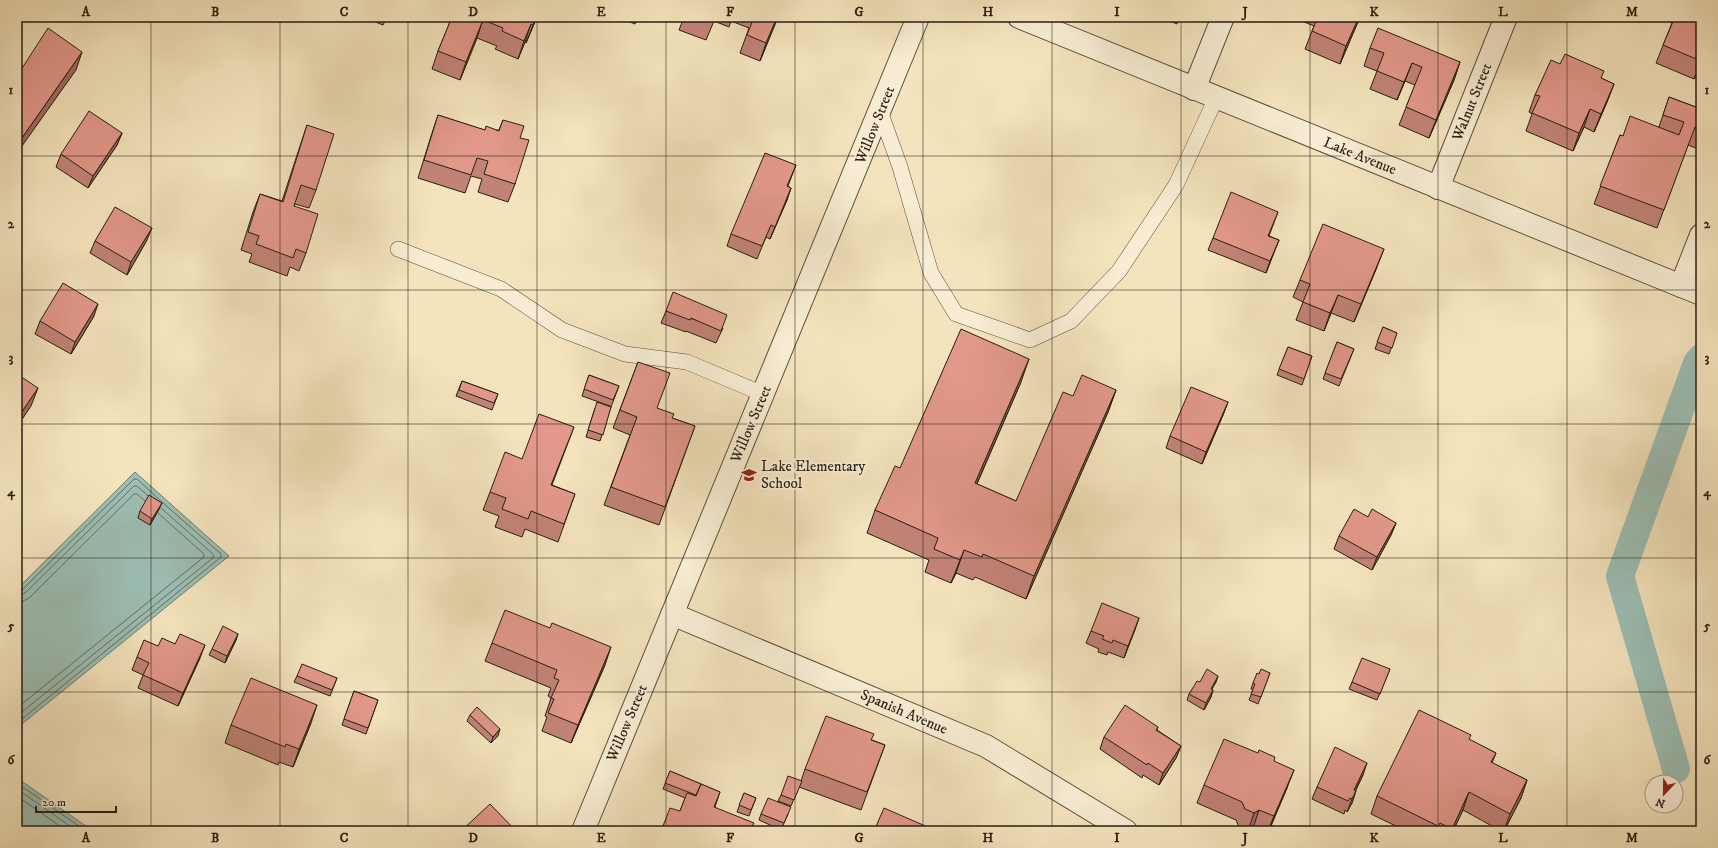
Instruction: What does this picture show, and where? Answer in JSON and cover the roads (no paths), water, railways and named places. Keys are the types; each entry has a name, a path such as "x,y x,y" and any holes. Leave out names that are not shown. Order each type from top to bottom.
{"street":[{"name":"Willow Street","path":"583,831 918,17"},
{"name":"Lake Avenue","path":"1019,17 1701,294"},
{"path":"1194,89 1223,17"},
{"name":"Walnut Street","path":"1438,188 1506,17"},
{"path":"1680,286 1701,235"},
{"name":"Spanish Avenue","path":"672,614 986,746 1126,831"}],"lane":[{"path":"880,111 900,166 931,273 956,314 1030,340 1071,321 1119,271 1176,185 1216,98"},
{"path":"398,249 501,289 562,330 625,354 687,362 763,394"}],"water":[{"path":"135,472 229,556 17,728 17,589"},
{"path":"17,778 93,831 17,831"}],"waterway":[{"path":"1676,769 1620,576 1697,363 1701,358"}],"place":[{"name":"Lake Elementary School","path":"749,475"}]}
